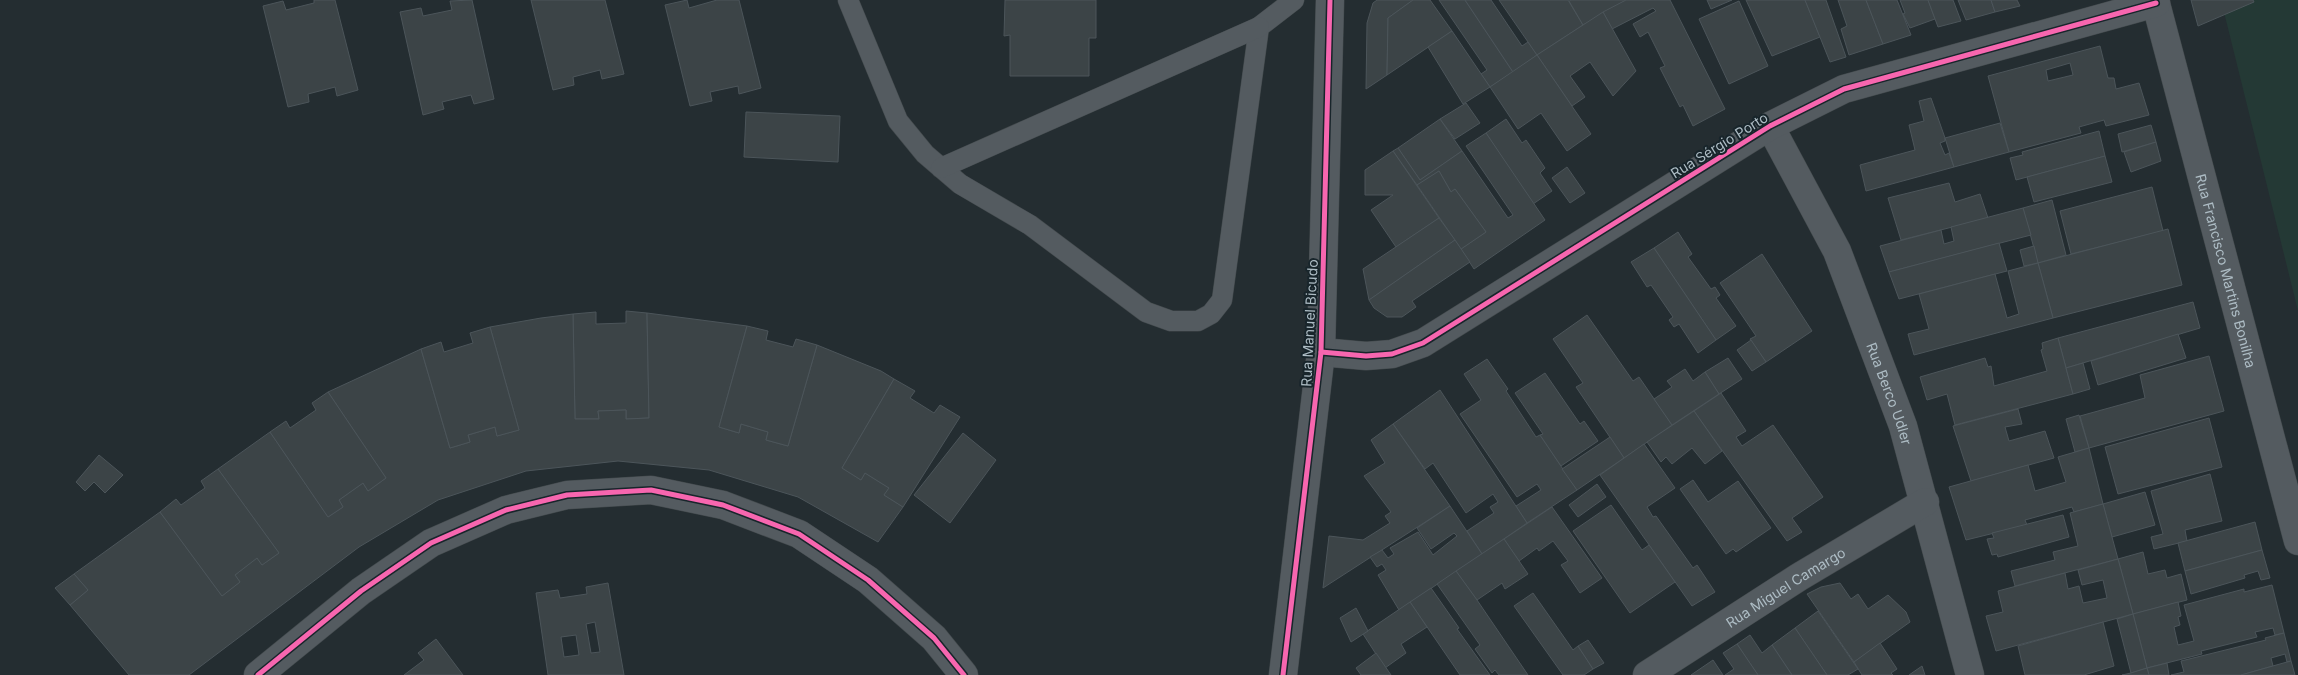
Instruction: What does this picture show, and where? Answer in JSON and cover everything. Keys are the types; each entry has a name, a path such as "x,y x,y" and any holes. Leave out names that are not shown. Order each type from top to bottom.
{"street":[{"name":"Rua Manuel Bicudo","path":"1283,675 1321,352 1330,0"},
{"name":"Rua Sérgio Porto","path":"1321,352 1366,356 1383,355 1423,343 1770,126 1844,88 2155,1"},
{"name":"Rua Francisco Martins Bonilha","path":"2155,1 2298,541"},
{"name":"Rua Berco Udler","path":"1770,126 1837,251 1903,426 1970,675"},
{"path":"258,675 361,591 431,543 506,510 558,497 652,490 723,506 799,534 868,580 934,638 964,675"},
{"name":"Rua Miguel Camargo","path":"1647,675 1799,577 1925,502"}],"lane":[{"path":"848,0 898,121 925,154 960,184 1030,225 1146,312 1171,320 1198,320 1211,314 1222,300 1259,27"},
{"path":"941,168 1259,27 1294,0"}],"green space":[{"path":"2221,0 2298,0 2298,311"}],"building":[{"path":"314,0 335,0 358,90 337,96 335,87 308,94 309,102 288,107 263,6 283,1 286,10 314,3"},
{"path":"472,0 494,99 474,104 471,95 442,102 444,109 423,115 400,12 421,8 423,16 452,10 450,1"},
{"path":"531,0 605,0 624,74 602,79 600,70 573,77 574,85 553,90"},
{"path":"687,0 689,8 717,0 739,0 761,88 739,94 738,86 710,92 712,101 690,106 665,5"},
{"path":"1005,0 1096,0 1096,38 1089,38 1089,76 1010,76 1010,35 1004,36"},
{"path":"1377,0 1413,0 1388,18 1387,75 1366,89 1367,23 1373,3"},
{"path":"1413,0 1430,0 1452,31 1387,75 1388,18"},
{"path":"1439,0 1465,0 1513,72 1490,87 1481,74 1487,70"},
{"path":"1465,0 1491,0 1522,46 1528,42 1537,55 1513,72"},
{"path":"1499,0 1568,0 1583,25 1537,55"},
{"path":"1626,0 1583,25 1569,1"},
{"path":"1626,0 1670,0 1725,109 1693,126 1683,105 1680,107 1660,68 1665,66 1648,32 1640,37 1633,24 1656,11 1653,8 1612,29 1603,12"},
{"path":"1707,0 1732,0 1711,9"},
{"path":"1746,0 1805,0 1820,37 1772,56"},
{"path":"1805,0 1826,0 1846,57 1830,62"},
{"path":"1838,0 1866,0 1883,44 1849,55 1841,29 1847,26"},
{"path":"1866,0 1897,0 1911,35 1883,44"},
{"path":"1900,0 1928,0 1935,19 1910,28 1903,14 1905,13"},
{"path":"1928,0 1953,0 1961,21 1938,27"},
{"path":"1958,0 1991,0 1995,12 1966,20"},
{"path":"1991,0 2017,0 2020,6 1995,12"},
{"path":"2191,0 2253,0 2254,2 2198,26"},
{"path":"1739,1 1768,66 1729,84 1699,19"},
{"path":"1603,12 1636,71 1613,96 1590,62 1570,76 1585,97 1572,106 1537,55"},
{"path":"1452,31 1490,87 1463,104 1428,47"},
{"path":"2100,46 2108,78 2114,78 2116,89 2139,83 2149,115 2106,126 2104,120 2079,127 2081,133 2009,152 1988,76","holes":["2070,63 2073,75 2048,81 2046,70"]},
{"path":"1537,55 1591,134 1567,151 1541,113 1518,129 1490,87"},
{"path":"1931,98 1945,138 1945,141 1940,143 1945,155 1949,153 1954,167 1866,191 1860,165 1915,150 1909,125 1924,121 1919,101"},
{"path":"1466,103 1480,123 1455,139 1440,119"},
{"path":"746,112 840,116 838,162 744,157"},
{"path":"1440,119 1462,151 1420,180 1398,148"},
{"path":"1506,119 1522,143 1526,140 1545,168 1540,173 1552,191 1533,204 1486,133"},
{"path":"2000,123 2009,152 1954,167 1945,138"},
{"path":"2151,125 2156,142 2122,152 2118,134"},
{"path":"2099,131 2105,156 2016,180 2010,158 2023,155 2022,152"},
{"path":"1486,133 1545,220 1474,269 1461,249 1486,232 1455,189 1451,192 1439,171 1417,185 1393,151 1398,148 1420,180 1462,151 1508,218 1513,215 1466,146"},
{"path":"2156,142 2161,161 2131,172 2124,152"},
{"path":"1393,151 1439,218 1396,247 1371,210 1393,195 1365,195 1365,170"},
{"path":"2105,156 2112,182 2034,202 2027,177"},
{"path":"1567,167 1585,193 1570,203 1552,178"},
{"path":"1439,171 1451,192 1455,189 1486,232 1461,249 1417,185"},
{"path":"1949,183 1955,202 1980,194 1988,218 1901,240 1888,198"},
{"path":"2152,187 2163,231 2071,254 2060,211"},
{"path":"2052,200 2066,255 2038,263 2023,208"},
{"path":"2023,208 2031,235 1889,272 1880,246 1941,230 1944,244 1954,241 1951,227"},
{"path":"1439,218 1455,240 1369,300 1363,269"},
{"path":"2168,229 2182,285 2053,318 2038,263"},
{"path":"1678,232 1692,254 1688,257 1711,289 1715,287 1720,295 1716,298 1736,326 1716,340 1654,248"},
{"path":"1455,240 1470,262 1412,301 1416,307 1402,317 1387,317 1374,308 1369,300"},
{"path":"1999,243 2007,271 1899,299 1889,272"},
{"path":"2034,246 2038,263 2024,266 2020,250"},
{"path":"1654,248 1716,340 1698,353 1679,324 1674,327 1669,320 1673,317 1651,285 1647,287 1631,262"},
{"path":"1762,254 1812,331 1766,362 1750,339 1756,336 1720,283"},
{"path":"2038,263 2053,318 1914,355 1908,334 1929,329 1919,294 1995,274 2007,318 2019,314 2008,271"},
{"path":"2193,302 2200,328 2066,368 2058,338"},
{"path":"626,311 647,313 649,418 626,419 626,410 598,411 599,419 575,419 573,314 596,312 596,324 626,323"},
{"path":"647,313 747,326 719,427 739,433 741,424 768,432 766,440 788,446 817,345 881,371 894,379 842,468 861,480 865,473 889,488 884,495 903,507 878,542 798,497 709,470 618,461 526,471 438,500 359,547 189,675 129,675 70,605 88,590 74,574 160,512 222,596 240,582 235,575 257,558 262,565 279,553 218,469 270,432 328,517 343,507 339,500 363,483 368,491 386,478 328,392 421,349 450,448 470,442 468,435 495,427 497,436 519,430 490,327 541,318 573,314 575,419 599,419 598,411 626,410 626,419 649,418"},
{"path":"1587,315 1633,381 1639,377 1672,425 1624,458 1576,387 1583,383 1553,339"},
{"path":"747,326 768,331 766,340 793,347 796,339 817,345 788,446 766,440 768,432 741,424 739,433 719,427"},
{"path":"490,327 519,430 497,436 495,427 468,435 470,442 450,448 421,349 441,342 444,352 473,343 470,333"},
{"path":"2178,334 2186,358 2098,385 2091,361"},
{"path":"2058,338 2073,394 1955,425 1947,394 1927,400 1920,377 1985,358 1988,367 1991,366 1994,386 2047,371 2041,350 2043,349 2042,343"},
{"path":"1751,340 1766,362 1752,371 1737,350"},
{"path":"2209,356 2224,411 2089,448 2080,416 2145,398 2140,375"},
{"path":"1728,358 1742,379 1719,394 1705,372"},
{"path":"1487,359 1508,389 1506,391 1536,437 1540,435 1577,490 1527,523 1516,506 1541,490 1537,484 1517,497 1460,414 1481,400 1464,374"},
{"path":"2083,363 2090,389 2073,394 2066,368"},
{"path":"1685,369 1693,381 1705,372 1719,394 1672,425 1654,399 1672,387 1667,381"},
{"path":"1545,373 1580,424 1584,421 1598,441 1561,466 1540,435 1543,434 1515,393"},
{"path":"894,379 915,391 910,398 934,413 940,405 960,417 903,507 884,495 889,488 865,473 861,480 842,468"},
{"path":"1440,390 1527,523 1482,554 1467,531 1494,513 1490,507 1498,502 1493,494 1466,513 1433,463 1425,469 1393,424"},
{"path":"328,392 386,478 368,491 363,483 339,500 343,507 328,517 270,432 286,421 290,428 316,410 312,403"},
{"path":"1721,393 1746,431 1736,437 1742,446 1773,425 1823,497 1792,518 1802,532 1787,541 1694,411"},
{"path":"2018,409 2022,424 2005,427 2009,441 2045,431 2054,458 1971,481 1953,426"},
{"path":"1694,411 1722,451 1705,464 1692,448 1672,464 1666,457 1661,462 1647,442"},
{"path":"2079,415 2089,448 2075,452 2066,419"},
{"path":"2209,418 2222,467 2118,494 2105,447"},
{"path":"1393,424 1450,506 1323,588 1329,536 1363,540 1390,523 1385,516 1391,512 1364,476 1385,463 1371,440"},
{"path":"963,433 996,460 950,523 914,495"},
{"path":"1610,437 1624,458 1577,490 1562,469"},
{"path":"1644,444 1675,488 1647,507 1653,517 1656,516 1693,568 1697,565 1715,592 1692,606 1600,475"},
{"path":"2089,448 2103,504 2074,512 2072,507 2025,520 2027,525 1966,540 1949,487 2028,465 2035,491 2066,482 2058,457"},
{"path":"99,455 123,475 105,493 94,482 85,491 76,482"},
{"path":"218,469 279,553 262,565 257,558 235,575 240,582 222,596 160,512 176,499 181,505 205,488 201,481"},
{"path":"2210,474 2222,521 2185,530 2187,541 2154,549 2151,537 2163,534 2151,491"},
{"path":"1693,480 1708,502 1738,481 1771,528 1736,552 1733,549 1726,554 1680,489"},
{"path":"1597,484 1606,497 1578,517 1569,505"},
{"path":"2145,492 2155,525 2112,537 2103,504"},
{"path":"2103,504 2118,559 2015,586 2011,571 2055,560 2053,552 2078,546 2070,513"},
{"path":"1611,505 1642,550 1649,545 1675,582 1630,613 1573,531"},
{"path":"1450,506 1482,554 1399,610 1378,575 1386,570 1382,564 1377,567 1370,557 1382,550 1388,558 1394,554 1390,548 1418,532 1433,555 1457,536 1454,533 1431,549 1417,528"},
{"path":"1552,507 1602,578 1580,593 1561,565 1568,561 1553,541 1539,551 1537,548 1519,561 1504,539"},
{"path":"2063,515 2069,537 1998,557 1997,554 1992,555 1987,539 1994,538 1992,533"},
{"path":"2255,522 2262,550 2185,571 2178,543"},
{"path":"1504,539 1528,574 1505,589 1502,583 1477,600 1456,571"},
{"path":"2262,550 2270,578 2261,580 2258,571 2244,575 2245,578 2191,594 2185,571"},
{"path":"2143,552 2148,574 2165,570 2167,578 2181,574 2187,600 2133,614 2118,559"},
{"path":"2118,559 2133,614 1996,651 1986,616 2003,612 1998,591 2065,573 2068,589 2079,586 2083,603 2107,598 2103,580 2082,585 2078,570"},
{"path":"1456,571 1528,675 1499,675 1495,670 1492,673 1475,649 1480,645 1437,584"},
{"path":"74,574 88,590 70,605 55,588"},
{"path":"608,583 624,675 548,675 536,593 558,590 560,598 587,594 586,587","holes":["595,622 600,652 591,653 586,624","576,635 579,655 564,657 561,637"]},
{"path":"1840,583 1851,599 1858,594 1868,609 1888,595 1906,612 1910,622 1854,662 1807,594 1821,587"},
{"path":"2272,585 2284,633 2275,635 2273,628 2255,632 2257,637 2201,651 2202,654 2147,668 2133,614 2178,602 2181,616 2178,617 2180,625 2174,627 2178,645 2194,641 2184,605 2244,589 2244,592"},
{"path":"1431,588 1490,675 1460,675 1410,602"},
{"path":"1533,593 1573,650 1578,646 1593,669 1584,675 1563,675 1514,606"},
{"path":"1410,602 1427,627 1401,644 1406,653 1385,668 1363,634"},
{"path":"1356,608 1368,631 1351,642 1340,618"},
{"path":"1818,611 1858,669 1848,675 1827,675 1795,628"},
{"path":"2133,614 2147,668 2131,673 2117,619"},
{"path":"2103,622 2114,666 2084,675 2025,675 2018,646"},
{"path":"1795,628 1827,675 1792,675 1772,645"},
{"path":"2284,633 2291,661 2287,662 2285,654 2271,658 2273,666 2241,675 2171,675 2184,672 2181,661 2266,640 2265,638"},
{"path":"1750,635 1762,653 1772,645 1792,675 1758,675 1737,644"},
{"path":"436,639 463,675 404,675 424,660 418,653"},
{"path":"1588,640 1604,663 1593,669 1578,646"},
{"path":"1880,643 1897,669 1891,673 1893,675 1862,675 1854,662"},
{"path":"1737,644 1758,675 1725,675 1734,669 1723,653"},
{"path":"1376,653 1391,675 1361,675 1356,668"},
{"path":"1713,660 1723,675 1691,675"},
{"path":"2291,661 2295,675 2241,675 2287,662"},
{"path":"2167,663 2169,675 2149,675 2147,668"},
{"path":"1922,666 1925,675 1909,675"},
{"path":"2147,668 2149,675 2122,675 2131,673"}],"cycle path":[{"path":"1283,675 1321,352 1330,0"},
{"path":"1321,352 1366,356 1392,354 1423,343 1770,126 1844,89 2156,3"},
{"path":"258,675 361,591 431,543 506,510 567,495 651,490 723,505 799,534 868,580 934,638 964,675"}]}
